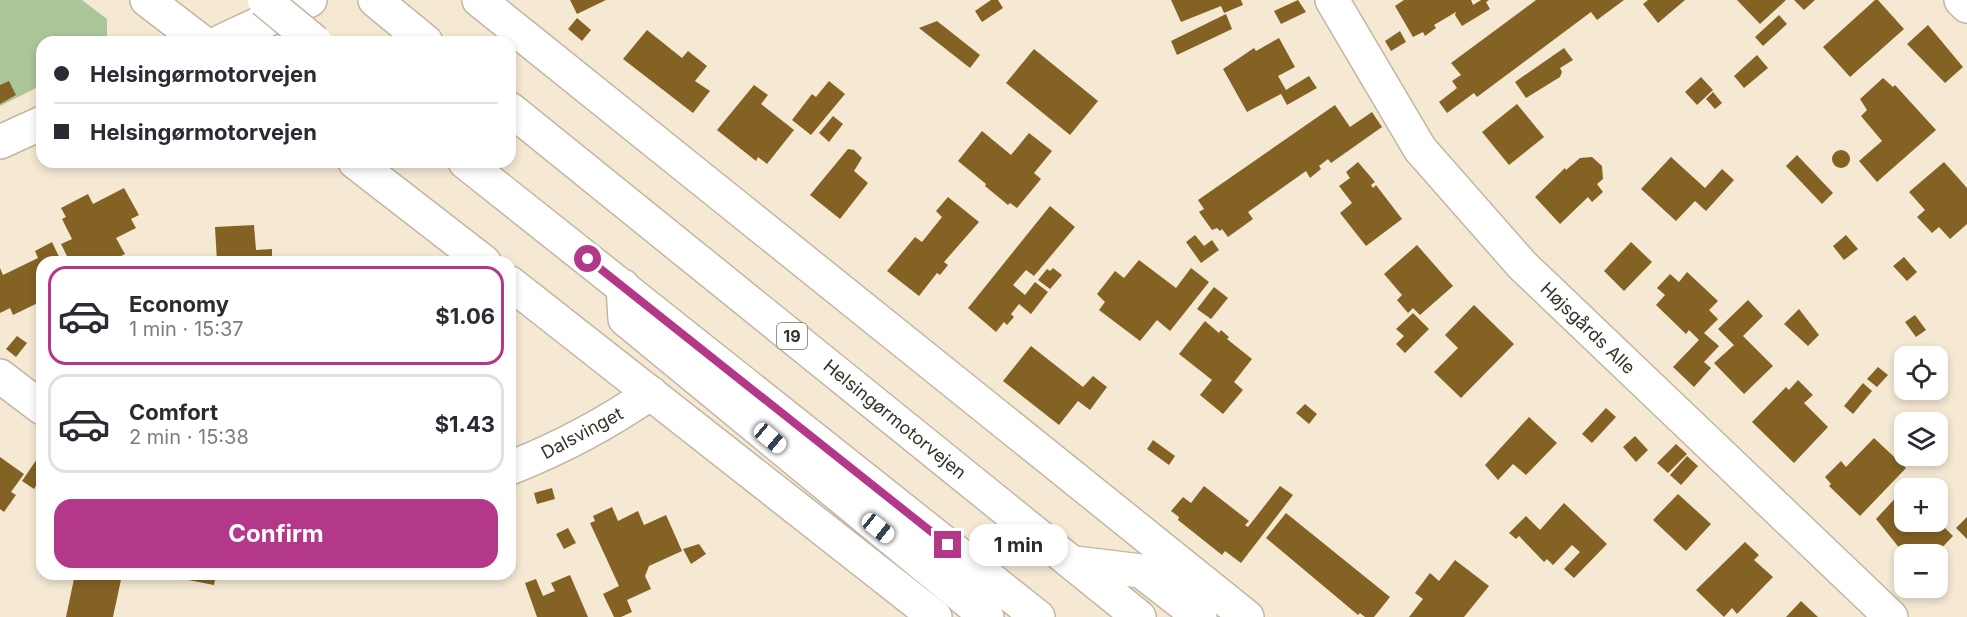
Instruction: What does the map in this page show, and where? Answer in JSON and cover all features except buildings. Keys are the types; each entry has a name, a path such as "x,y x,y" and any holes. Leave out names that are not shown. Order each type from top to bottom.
{"main road":[{"path":"147,0 194,36"},
{"path":"264,0 308,36"},
{"path":"233,36 309,0"},
{"path":"375,0 419,36"},
{"path":"479,0 1248,617"},
{"name":"Højsgårds Alle","path":"1332,0 1420,149 1522,265 1891,617"},
{"path":"1961,0 1967,6"},
{"name":"Helsingørmotorvejen","path":"516,114 1139,617"},
{"path":"0,142 36,126"},
{"path":"363,168 476,256"},
{"path":"473,168 1038,617"},
{"path":"623,286 625,319 987,617"},
{"path":"516,288 651,393 918,612"},
{"path":"0,376 36,403"},
{"name":"Dalsvinget","path":"516,466 551,452 603,426 651,393"},
{"path":"1075,563 1141,571 1200,617"}],"green space":[{"path":"0,0 82,0 107,19 107,36 36,36 36,88 0,106"}],"route":[{"path":"588,259 948,545"}]}
